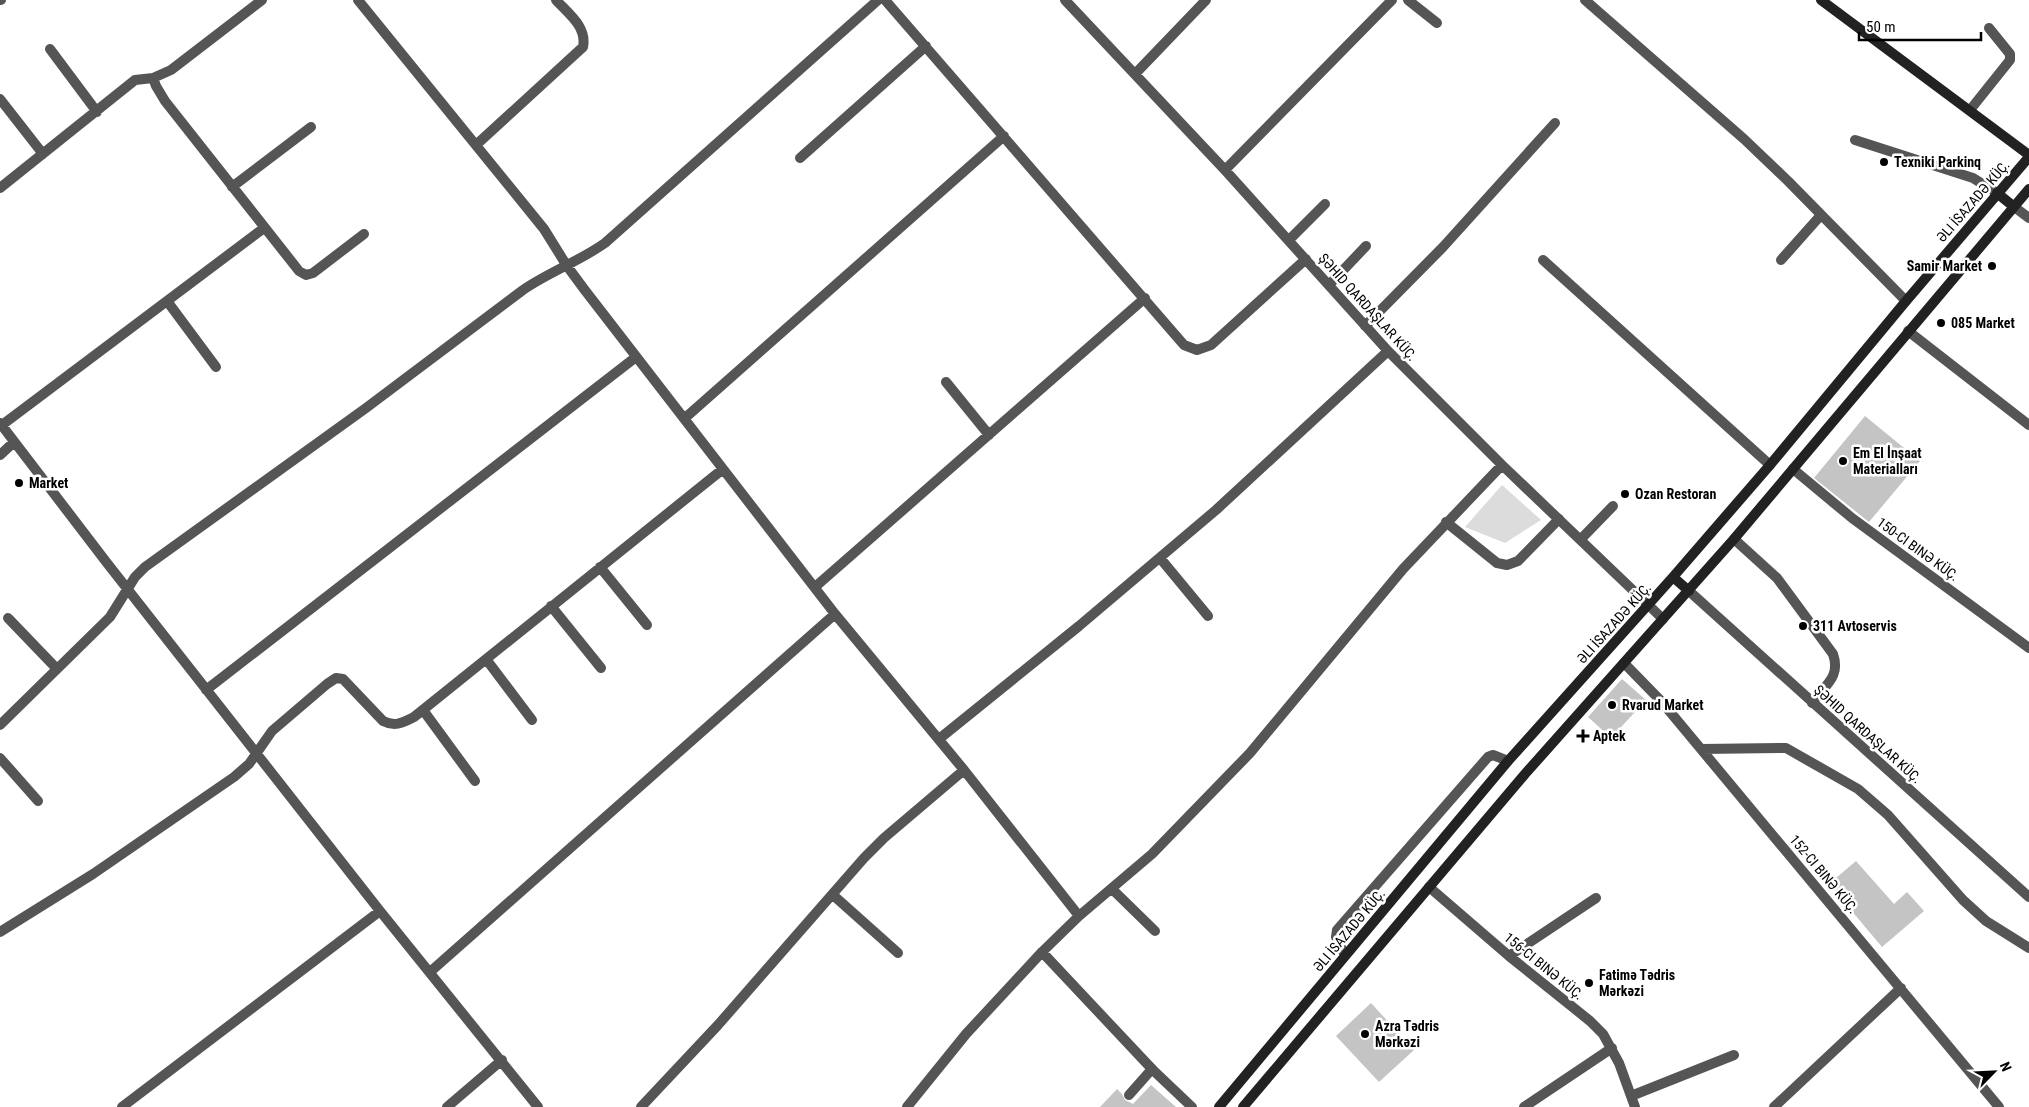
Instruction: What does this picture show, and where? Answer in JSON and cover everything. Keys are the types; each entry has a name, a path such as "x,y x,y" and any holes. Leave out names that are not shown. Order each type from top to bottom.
{"main road":[{"path":"1821,0 2029,156"},
{"name":"ƏLI İSAZADƏ KÜÇ.","path":"1219,1107 1508,761 1673,577 1770,465 2029,156"},
{"path":"1243,1107 1525,774 1734,539 2012,206 2029,189"},
{"path":"1997,193 2012,206"},
{"path":"1673,577 1689,591"}],"street":[{"path":"0,188 135,80 153,78 171,70 262,0"},
{"path":"358,0 544,229 567,266 835,614 964,770 1079,916"},
{"path":"476,144 583,48 585,37 581,28 556,0"},
{"path":"0,725 110,617 127,588 145,566 366,408 523,290 542,277 585,257 605,243 878,0"},
{"path":"885,0 1184,345 1191,349 1204,348 1211,345 1306,259"},
{"name":"ŞƏHID QARDAŞLAR KÜÇ.","path":"1065,0 1225,170 1388,351 1502,465 1663,619"},
{"path":"1135,74 1206,0"},
{"path":"1225,170 1392,0"},
{"path":"1408,0 1437,23"},
{"path":"1585,0 1744,139 1906,301"},
{"path":"1970,110 2010,60 2010,54 1989,28"},
{"path":"800,158 926,46"},
{"path":"50,49 97,112"},
{"path":"153,78 165,101 299,271 306,275 313,273 364,234"},
{"path":"0,99 43,154"},
{"path":"1366,326 1443,247 1555,123"},
{"path":"232,188 311,127"},
{"path":"685,418 1004,136"},
{"path":"1855,140 1973,178 1997,193"},
{"path":"1288,240 1324,204"},
{"path":"2012,206 2029,218"},
{"path":"1781,260 1821,215"},
{"path":"264,228 1,424 206,690 380,911 538,1107"},
{"path":"1329,284 1366,246"},
{"path":"1543,260 1770,465"},
{"path":"815,587 1145,298"},
{"path":"167,301 216,367"},
{"path":"1908,331 2029,425"},
{"path":"939,740 1216,510 1388,351"},
{"path":"206,690 636,357"},
{"path":"946,382 989,435"},
{"path":"0,455 14,442"},
{"path":"907,1107 966,1034 1042,952 1079,916 1152,854 1250,753 1403,569 1502,465"},
{"path":"0,932 92,874 234,777 249,764 272,731 336,678 343,679 383,721 391,725 401,724 423,710 723,469"},
{"name":"150-CI BINƏ KÜÇ.","path":"1793,469 1852,518 2029,648"},
{"path":"1581,539 1613,506"},
{"path":"1446,522 1497,563 1507,565 1518,561 1559,519"},
{"path":"1734,539 1777,578 1832,654 1836,667 1835,674 1812,703"},
{"path":"1160,558 1208,616"},
{"path":"600,567 647,625"},
{"name":"ŞƏHID QARDAŞLAR KÜÇ.","path":"1689,591 2029,898"},
{"path":"552,606 601,668"},
{"path":"430,972 835,614"},
{"path":"8,618 57,669"},
{"path":"486,659 532,720"},
{"name":"152-CI BINƏ KÜÇ.","path":"1624,663 1661,701 1998,1107"},
{"path":"423,710 475,781"},
{"path":"1701,749 1786,748 1858,789 1888,815 1963,900 1986,921 2029,948"},
{"path":"1345,955 1336,938 1337,930 1488,757 1493,756 1508,761"},
{"path":"0,758 38,801"},
{"path":"640,1107 718,1025 884,838 964,770"},
{"path":"1429,887 1509,956 1590,1021 1603,1034 1612,1048 1635,1107"},
{"path":"1112,889 1155,931"},
{"path":"833,895 898,953"},
{"path":"1509,956 1596,898"},
{"path":"122,1107 380,911"},
{"path":"1042,952 1152,1069 1192,1107"},
{"path":"1774,1107 1901,988"},
{"path":"1524,1107 1612,1048"},
{"path":"1631,1096 1734,1055"},
{"path":"447,1107 502,1060"},
{"path":"1129,1095 1152,1069"}],"shaded area":[{"path":"1502,485 1541,520 1505,543 1465,527"}],"building":[{"path":"1865,416 1920,461 1869,522 1814,478"},
{"path":"1622,679 1646,700 1611,738 1588,717"},
{"path":"1856,861 1894,904 1907,892 1924,911 1882,947 1829,884"},
{"path":"1371,1003 1414,1050 1379,1082 1336,1036"},
{"path":"1151,1085 1176,1107 1100,1107 1117,1089 1125,1100 1133,1104"}],"place":[{"name":"Texniki Parkinq","path":"1884,162"},
{"name":"Samir Market","path":"1992,266"},
{"name":"085 Market","path":"1941,323"},
{"name":"Em El İnşaat Materialları","path":"1843,461"},
{"name":"Market","path":"19,483"},
{"name":"Ozan Restoran","path":"1625,494"},
{"name":"311 Avtoservis","path":"1803,626"},
{"name":"Rvarud Market","path":"1612,705"},
{"name":"Aptek","path":"1583,736"},
{"name":"Fatimə Tədris Mərkəzi","path":"1589,983"},
{"name":"Azra Tədris Mərkəzi","path":"1365,1034"}]}
